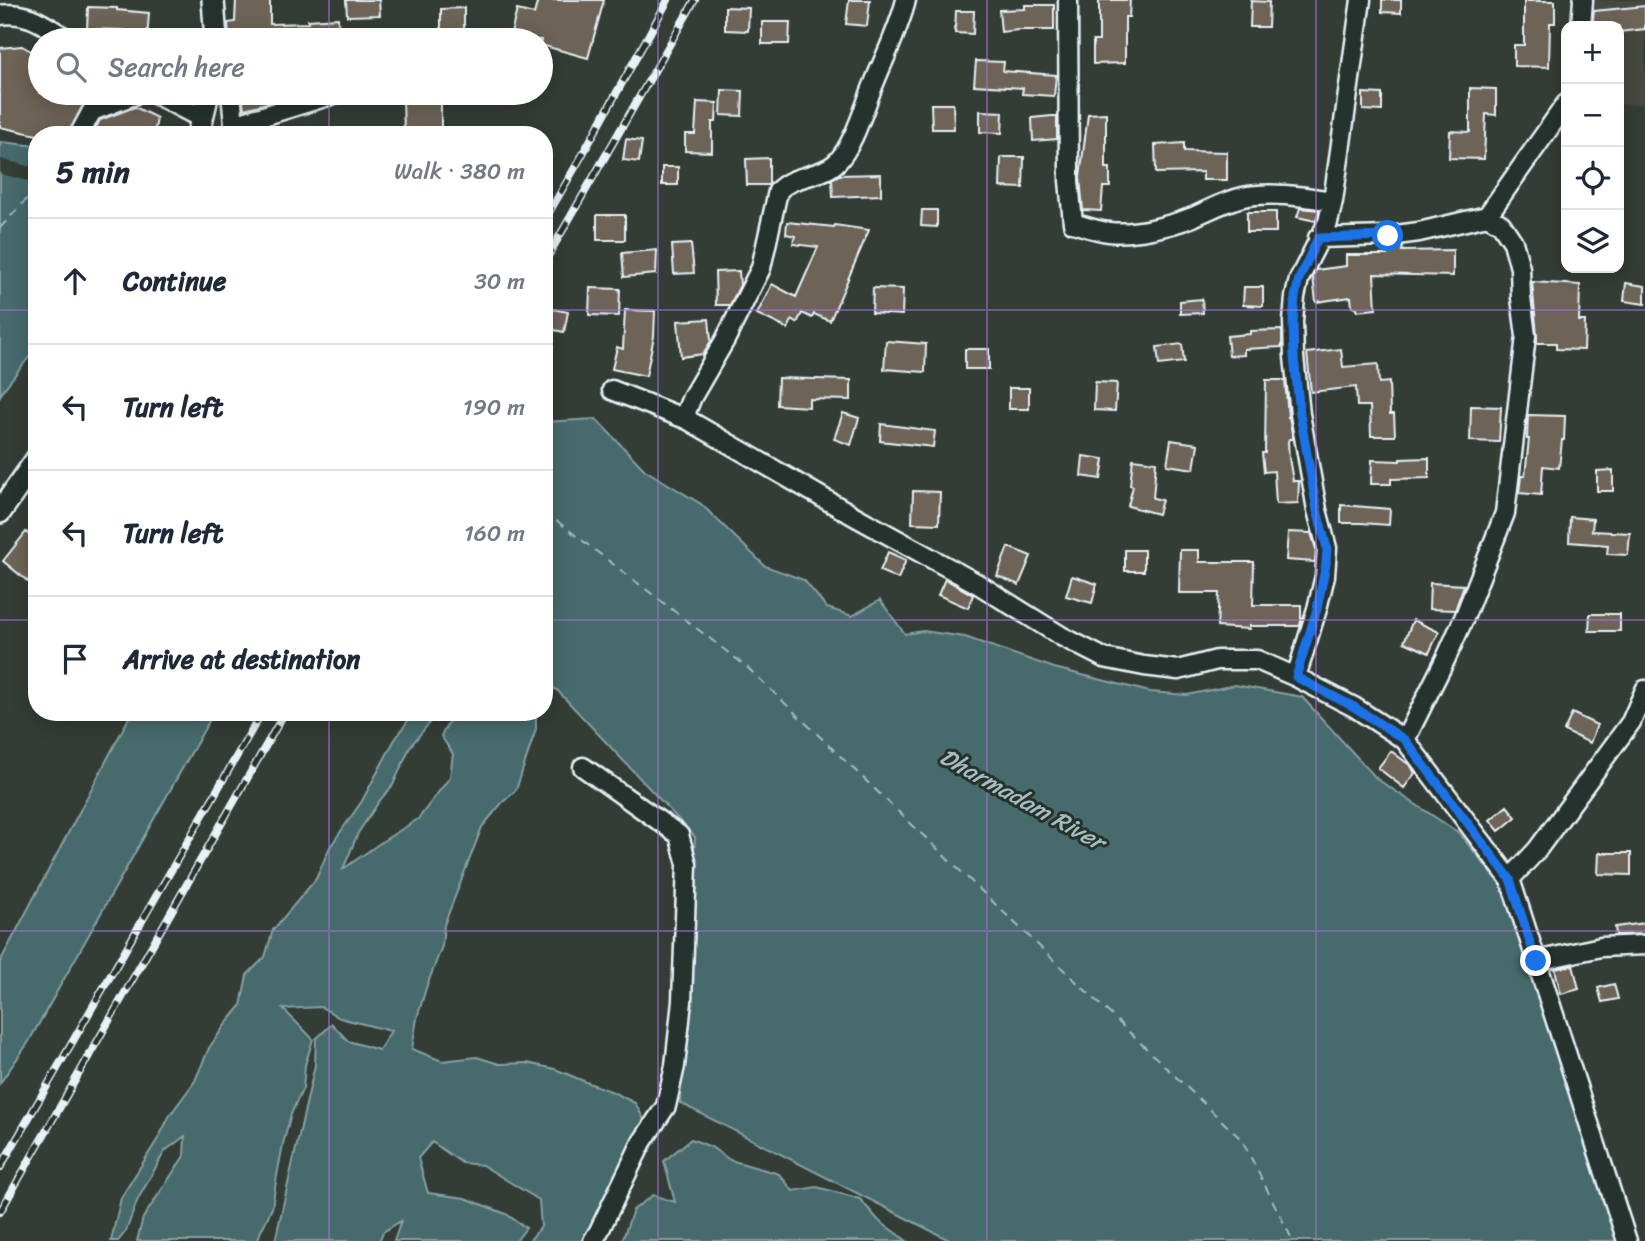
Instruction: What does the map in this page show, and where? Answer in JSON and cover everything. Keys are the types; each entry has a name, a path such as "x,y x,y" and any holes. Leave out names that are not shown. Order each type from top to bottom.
{"main road":[{"path":"213,0 215,28"},
{"path":"200,126 205,105"},
{"path":"0,512 28,472"}],"street":[{"path":"688,420 686,412 692,397 725,340 761,268 778,191 791,181 833,166 842,156 860,120 906,0"},
{"path":"1068,0 1069,181 1073,223 1109,232 1149,230 1189,219 1243,197 1264,195 1333,201"},
{"path":"1296,677 1317,609 1327,548 1317,510 1300,414 1294,357 1295,297 1299,279 1328,222 1333,201 1361,0"},
{"path":"1581,21 1583,0"},
{"path":"0,15 30,17 49,28"},
{"path":"84,126 92,111 108,105"},
{"path":"170,105 200,126"},
{"path":"232,105 235,126"},
{"path":"246,126 305,105"},
{"path":"1318,238 1388,236 1419,232 1487,216 1561,111"},
{"path":"1405,740 1460,628 1505,513 1526,336 1520,268 1513,242 1501,224 1487,216"},
{"path":"612,390 688,420 978,584 1061,636 1104,658 1178,670 1217,660 1257,660 1354,707 1405,740 1510,879 1626,1241"},
{"path":"1510,879 1536,850 1631,722 1645,690"},
{"path":"583,767 679,835 687,864 682,1001 676,1066 666,1105 642,1142 593,1241"},
{"path":"1536,961 1601,947 1645,945"}],"shaded area":[{"path":"1588,0 1645,0 1645,104 1624,105 1624,21 1586,21"}],"water":[{"path":"0,142 28,145 28,358 0,396"},
{"name":"Dharmadam River","path":"596,419 645,470 701,504 765,566 804,580 827,608 852,616 880,600 905,634 923,631 965,637 1054,668 1150,692 1187,695 1235,685 1302,697 1377,779 1459,833 1507,892 1606,1195 1618,1241 951,1241 680,1103 695,837 553,688 553,421"},
{"path":"127,721 209,721 28,1043 0,1083 0,962"},
{"path":"408,721 431,721 410,747 393,785 358,833 343,869 418,819 450,777 453,754 441,736 449,721 536,721 536,729 516,790 482,827 444,925 442,946 417,1018 412,1049 442,1061 477,1057 499,1064 527,1063 555,1069 635,1103 647,1125 593,1241 529,1241 541,1227 539,1200 482,1165 462,1163 432,1142 418,1158 428,1193 465,1198 506,1214 526,1228 516,1241 394,1241 401,1221 383,1232 379,1241 275,1241 315,1065 316,1039 332,1024 348,1041 379,1050 391,1031 340,1018 321,1007 283,1009 313,1039 305,1065 303,1088 291,1114 283,1144 272,1208 258,1241 137,1241 143,1218 184,1156 185,1136 165,1151 138,1199 126,1231 118,1241 111,1241 121,1198 170,1115 195,1081 209,1048 241,1006 247,975 265,957 273,930 316,879 330,847 362,801"},
{"path":"691,1139 711,1147 730,1160 779,1174 793,1191 817,1187 860,1199 879,1221 907,1241 622,1241 633,1210 653,1195 675,1202 664,1161"}],"pier":[{"path":"0,159 28,166 28,181 0,174"}],"building":[{"path":"236,0 270,0 270,24 308,23 308,20 338,18 338,28 228,28 228,23 235,22"},
{"path":"346,0 379,0 380,15 347,16"},
{"path":"538,0 604,0 588,58 553,48 553,28 512,28 517,10 534,14"},
{"path":"849,0 870,0 867,26 846,24"},
{"path":"1099,0 1130,0 1129,17 1125,17 1125,63 1093,64 1093,41 1099,41"},
{"path":"1382,0 1401,0 1401,13 1382,12"},
{"path":"1251,1 1269,2 1268,27 1250,27"},
{"path":"1524,1 1555,1 1555,23 1550,23 1549,67 1514,66 1514,45 1524,45"},
{"path":"1025,5 1054,5 1054,30 1001,32 999,10 1025,9"},
{"path":"1645,6 1645,29 1624,31 1624,21 1593,21 1594,11"},
{"path":"88,7 149,13 148,28 87,28"},
{"path":"725,7 749,8 748,31 725,30"},
{"path":"464,8 464,28 441,28 441,9"},
{"path":"956,11 974,11 973,34 955,33"},
{"path":"762,22 790,22 789,44 762,44"},
{"path":"22,46 28,49 28,105 83,105 72,126 28,126 28,133 0,127 0,48"},
{"path":"976,61 1004,62 1003,71 1056,75 1054,96 1022,94 1023,88 974,85"},
{"path":"1470,88 1496,89 1496,115 1486,114 1484,159 1449,158 1450,131 1470,132"},
{"path":"722,90 743,91 742,116 721,115"},
{"path":"1363,93 1382,94 1382,111 1363,110"},
{"path":"697,102 717,103 716,122 712,122 712,152 685,151 685,134 695,134"},
{"path":"931,104 953,104 954,129 932,129"},
{"path":"244,105 259,105 244,109"},
{"path":"403,105 441,105 441,126 404,126"},
{"path":"135,107 157,118 156,126 97,126 100,120"},
{"path":"980,111 1003,112 1002,133 980,132"},
{"path":"1106,113 1106,168 1110,168 1110,187 1103,187 1101,211 1083,210 1080,177 1088,114"},
{"path":"1057,116 1057,139 1033,141 1032,118"},
{"path":"626,139 642,141 639,162 623,160"},
{"path":"1184,143 1184,151 1227,152 1227,180 1203,180 1203,172 1156,173 1155,145"},
{"path":"1001,157 1024,157 1023,188 1000,187"},
{"path":"769,158 769,185 747,185 746,159"},
{"path":"662,167 678,167 678,185 662,185"},
{"path":"881,174 881,195 833,197 832,179 839,175"},
{"path":"1300,208 1319,210 1316,221 1297,217"},
{"path":"922,210 937,210 937,227 921,226"},
{"path":"1247,212 1276,212 1276,232 1247,232"},
{"path":"597,215 625,215 625,240 597,240"},
{"path":"787,222 869,230 830,321 814,314 812,318 802,313 797,323 792,320 788,329 757,314 772,284 796,297 818,247 793,244 795,236 786,234"},
{"path":"691,244 694,273 674,274 672,245"},
{"path":"1403,246 1402,251 1453,250 1453,276 1374,274 1376,309 1357,311 1357,308 1352,307 1351,297 1316,302 1313,277 1316,270 1346,266 1346,255 1387,255 1388,247"},
{"path":"657,250 656,274 624,277 622,253"},
{"path":"739,271 740,285 730,305 716,305 715,272"},
{"path":"1532,282 1580,285 1579,321 1585,321 1584,350 1556,349 1556,343 1537,343"},
{"path":"1626,283 1645,286 1645,304 1624,301"},
{"path":"1244,287 1263,287 1263,306 1243,305"},
{"path":"590,288 620,289 619,316 589,315"},
{"path":"873,288 903,289 902,315 872,313"},
{"path":"1202,299 1203,313 1180,314 1180,301"},
{"path":"553,309 568,312 564,332 553,330"},
{"path":"625,310 655,311 654,336 646,376 612,369 617,347 623,349"},
{"path":"709,319 711,341 703,354 681,357 678,321"},
{"path":"1282,330 1282,347 1244,349 1244,355 1229,356 1227,336 1250,334 1250,331"},
{"path":"886,341 926,344 925,372 884,369"},
{"path":"1182,344 1184,362 1159,365 1157,347"},
{"path":"965,349 989,349 989,369 965,369"},
{"path":"1341,349 1343,367 1378,364 1379,383 1389,382 1390,414 1394,414 1395,436 1371,436 1370,406 1357,406 1356,387 1311,392 1307,353"},
{"path":"778,378 851,380 851,400 809,399 809,407 777,405"},
{"path":"1266,380 1285,380 1292,433 1292,439 1288,442 1289,458 1293,481 1299,481 1298,503 1276,504 1274,471 1264,472 1262,453 1265,453"},
{"path":"1095,382 1117,383 1115,411 1094,410"},
{"path":"1009,388 1029,388 1029,409 1009,409"},
{"path":"1471,406 1501,407 1499,442 1470,441"},
{"path":"843,413 859,418 851,445 834,439"},
{"path":"1528,415 1565,416 1559,468 1543,466 1541,495 1519,493 1521,476 1525,476 1529,439"},
{"path":"881,424 935,431 933,447 880,441"},
{"path":"1171,440 1198,444 1194,469 1167,465"},
{"path":"1083,456 1104,459 1101,479 1081,476"},
{"path":"1429,458 1429,478 1391,479 1391,484 1371,484 1372,460"},
{"path":"1133,459 1156,462 1153,498 1162,500 1158,514 1128,506 1133,486 1130,485"},
{"path":"1613,470 1613,491 1597,491 1597,471"},
{"path":"913,491 940,492 939,524 912,523"},
{"path":"1341,505 1390,509 1389,525 1341,523"},
{"path":"1570,517 1593,519 1592,531 1630,533 1628,555 1607,554 1608,545 1569,542"},
{"path":"26,532 28,534 28,582 3,561"},
{"path":"1288,532 1311,533 1316,549 1315,562 1286,560"},
{"path":"1008,547 1031,556 1019,585 997,576"},
{"path":"1125,550 1144,550 1144,571 1125,571"},
{"path":"1180,550 1199,550 1199,562 1254,562 1253,605 1301,605 1300,626 1249,626 1249,629 1217,627 1219,593 1179,593"},
{"path":"888,552 906,560 898,579 880,571"},
{"path":"1072,576 1097,584 1092,603 1066,596"},
{"path":"945,579 973,595 968,608 938,595"},
{"path":"1430,583 1464,585 1455,610 1429,609"},
{"path":"1590,614 1620,614 1620,631 1589,631"},
{"path":"1413,620 1439,632 1429,653 1404,642"},
{"path":"1572,713 1597,725 1590,743 1564,731"},
{"path":"1391,751 1411,766 1415,773 1404,788 1378,768"},
{"path":"1507,806 1516,817 1499,831 1490,820"},
{"path":"1599,853 1631,853 1631,875 1598,874"},
{"path":"1645,923 1645,934 1616,935 1615,927"},
{"path":"1573,965 1579,989 1561,994 1555,969"},
{"path":"1614,984 1618,999 1602,1002 1598,988"}],"ferry route":[{"path":"0,228 28,198"},
{"path":"553,518 747,667 1242,1140 1293,1241"}],"railway":[{"path":"553,206 668,0"},
{"path":"553,247 695,0"},
{"path":"0,1168 257,721"},
{"path":"0,1212 280,721"}],"route":[{"path":"1388,236 1318,238 1299,279 1295,297 1294,357 1300,414 1317,510 1327,548 1325,576 1296,677 1354,707 1405,740 1510,879 1536,961"}]}
